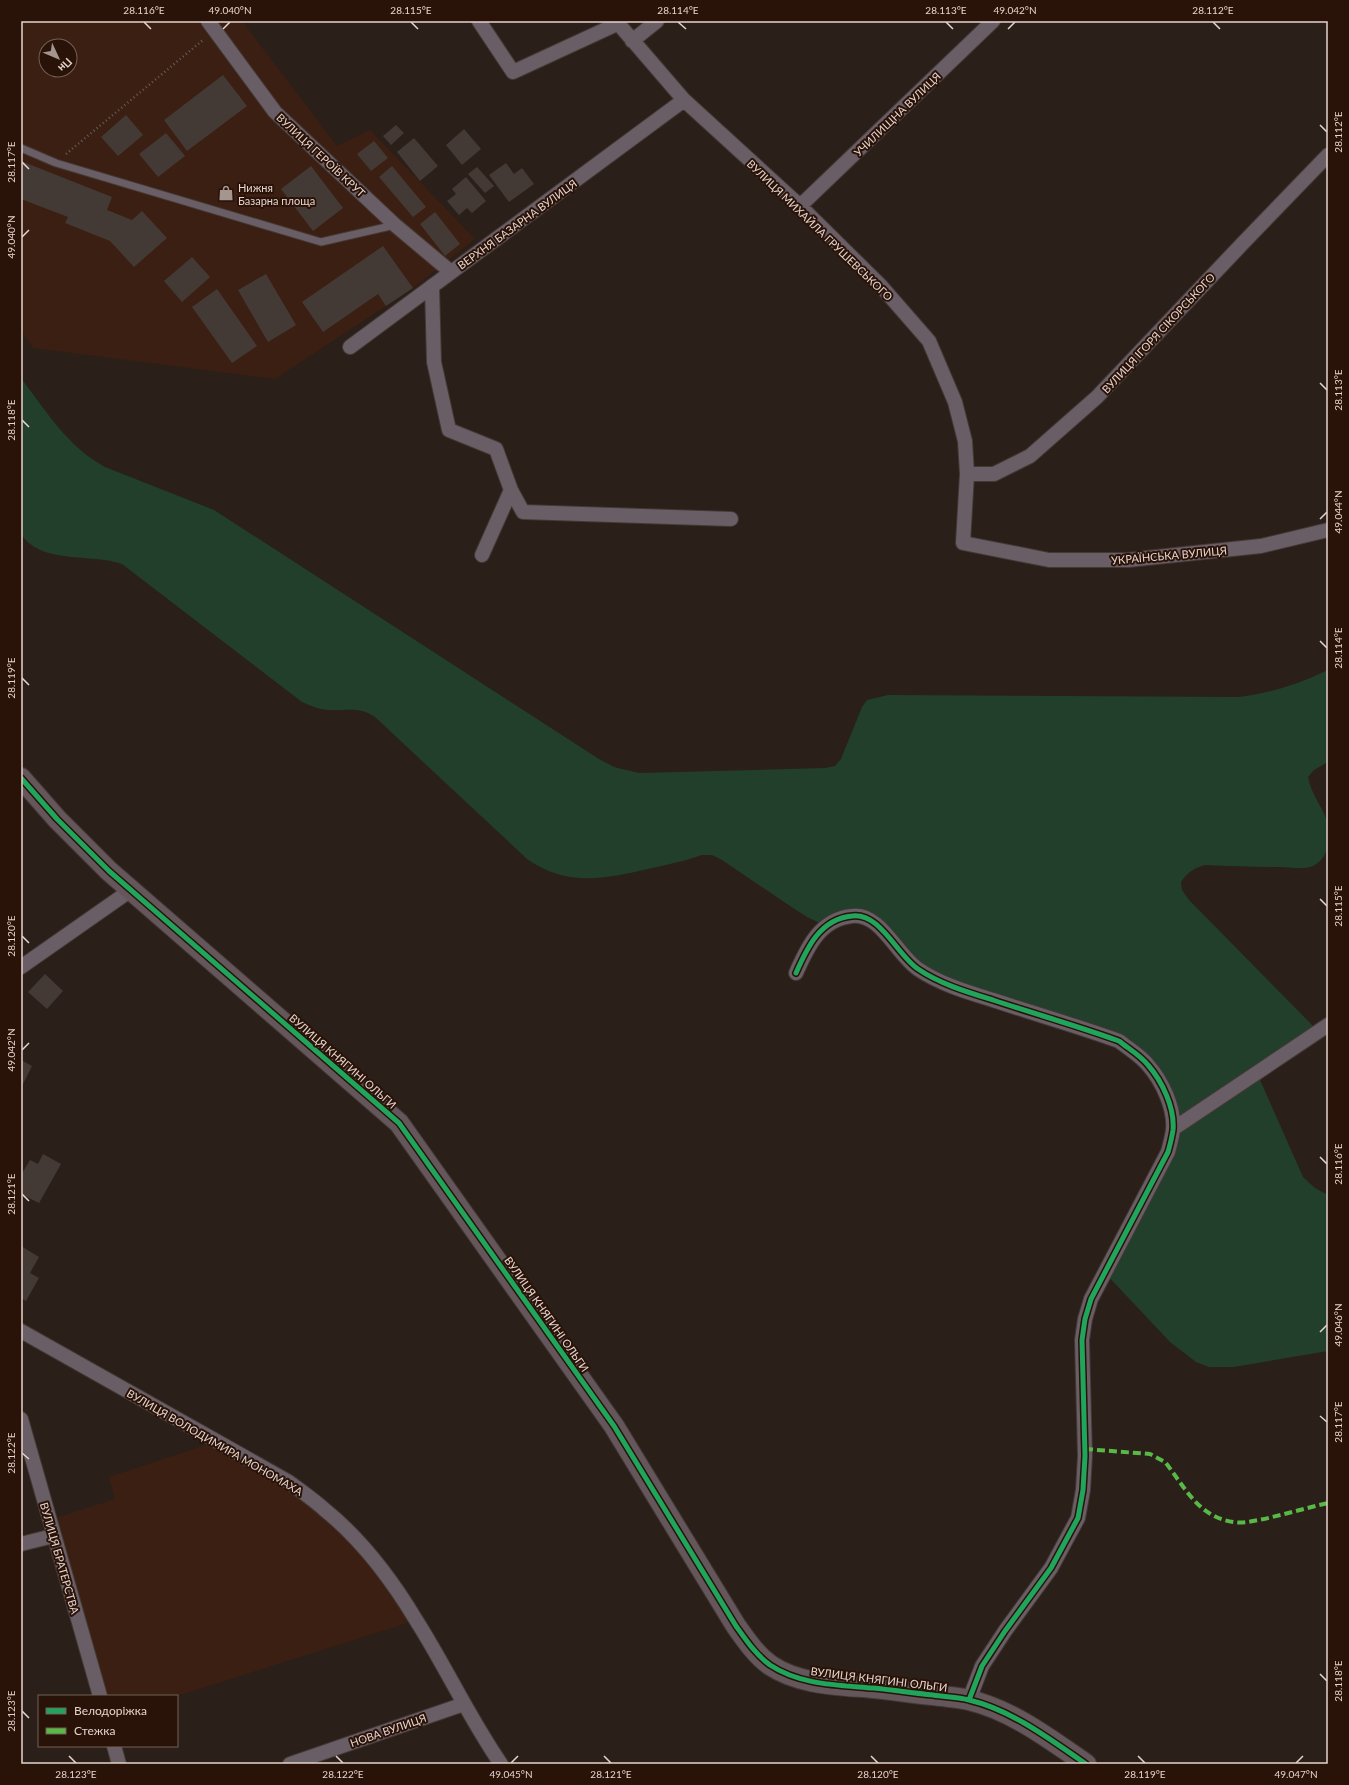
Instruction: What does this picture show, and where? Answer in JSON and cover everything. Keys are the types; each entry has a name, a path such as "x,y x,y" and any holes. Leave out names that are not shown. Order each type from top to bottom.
{"street":[{"path":"479,21 513,72 617,23"},
{"path":"632,41 657,21"},
{"name":"УЧИЛИЩНА ВУЛИЦЯ","path":"800,206 993,21"},
{"name":"ВУЛИЦЯ МИХАЙЛА ГРУШЕВСЬКОГО","path":"617,23 684,100 800,206 881,286 929,341 955,402 965,441 967,474 962,543"},
{"name":"ВУЛИЦЯ ГЕРОЇВ КРУТ","path":"211,25 275,112 395,225 451,272"},
{"name":"ВЕРХНЯ БАЗАРНА ВУЛИЦЯ","path":"350,347 684,100"},
{"name":"ВУЛИЦЯ ІГОРЯ СІКОРСЬКОГО","path":"967,474 994,474 1030,456 1097,397 1328,155"},
{"path":"432,286 434,362 449,430 496,449 511,490 523,512 731,519"},
{"path":"482,555 511,490"},
{"name":"УКРАЇНСЬКА ВУЛИЦЯ","path":"962,543 1048,560 1128,560 1261,546 1328,530"},
{"name":"ВУЛИЦЯ КНЯГИНІ ОЛЬГИ","path":"21,778 83,846 131,890 399,1123 614,1426 736,1626 747,1642 759,1655 782,1671 805,1680 969,1700 1010,1716 1086,1764"},
{"path":"21,967 131,890"},
{"path":"796,973 806,951 816,935 826,926 840,919 852,916 864,916 880,928 906,959 917,968 947,985 1119,1041 1148,1065 1166,1095 1172,1113 1173,1129 1168,1152 1091,1299 1085,1319 1082,1340 1085,1456 1083,1490 1078,1518 1051,1568 993,1648 982,1666 969,1700"},
{"path":"1173,1129 1328,1025"},
{"name":"ВУЛИЦЯ ВОЛОДИМИРА МОНОМАХА","path":"21,1331 289,1482 326,1510 360,1544 400,1595 417,1620 484,1740 501,1764"},
{"name":"ВУЛИЦЯ БРАТЕРСТВА","path":"21,1419 53,1536 100,1695"},
{"path":"21,1544 53,1536"},
{"name":"НОВА ВУЛИЦЯ","path":"290,1764 464,1704"},
{"path":"114,1747 119,1764"}],"lane":[{"path":"21,148 56,162 321,242 395,225"}],"path":[{"path":"56,162 211,25"}],"shaded area":[{"name":"Нижня Базарна площа","path":"21,21 242,21 337,146 370,130 475,239 413,288 275,379 33,348 21,331"},
{"path":"218,1441 326,1510 417,1620 178,1696 100,1695 49,1520 115,1499 109,1477"}],"green space":[{"path":"21,378 58,427 92,459 105,467 214,510 599,759 614,767 639,773 825,768 835,766 841,759 862,707 867,700 888,695 1239,697 1285,687 1306,680 1328,670 1328,762 1314,770 1308,777 1312,790 1324,813 1328,825 1329,843 1322,859 1313,866 1305,868 1205,865 1191,871 1181,882 1182,890 1189,900 1319,1032 1257,1073 1303,1177 1315,1188 1328,1195 1328,1351 1234,1367 1209,1367 1196,1362 1170,1342 1105,1273 1159,1171 1172,1113 1137,1054 947,985 864,916 826,926 807,917 722,860 712,855 702,855 632,873 601,878 571,877 557,874 542,868 527,859 375,717 363,711 326,710 316,708 302,702 122,564 110,561 54,554 41,550 30,544 21,534"}],"building":[{"path":"223,75 247,106 187,151 164,120"},
{"path":"126,115 143,135 118,156 101,137"},
{"path":"396,125 404,133 391,145 383,136"},
{"path":"464,129 481,149 462,165 446,145"},
{"path":"166,133 185,156 158,177 139,154"},
{"path":"414,138 438,166 420,181 397,152"},
{"path":"374,141 388,158 371,171 357,154"},
{"path":"21,161 112,197 107,210 132,220 142,211 167,238 134,267 110,241 65,223 68,217 21,199"},
{"path":"506,163 514,174 522,168 534,184 509,202 489,175"},
{"path":"311,166 343,208 313,231 281,189"},
{"path":"392,166 426,207 413,217 379,177"},
{"path":"477,167 494,186 485,193 468,174"},
{"path":"466,177 486,201 472,213 467,208 459,215 447,201 456,194 452,189"},
{"path":"435,212 460,244 445,256 420,224"},
{"path":"383,246 413,288 386,306 378,294 323,332 302,302"},
{"path":"192,257 210,277 182,302 164,281"},
{"path":"266,274 296,325 268,342 238,290"},
{"path":"217,289 257,346 232,363 192,307"},
{"path":"45,974 63,991 47,1009 28,992"},
{"path":"21,1060 32,1066 23,1084 21,1083"},
{"path":"43,1154 61,1164 39,1203 21,1194 21,1175 30,1160 38,1164"},
{"path":"21,1246 39,1257 30,1273 39,1278 26,1301 21,1298"}],"marked path":[{"path":"1085,1449 1150,1454 1165,1462 1196,1503 1213,1515 1227,1521 1242,1522 1257,1520 1328,1503"}],"cycle path":[{"path":"21,778 57,819 109,871 399,1123 614,1426 736,1626 760,1657 782,1672 794,1677 820,1683 960,1698 985,1705 1016,1718 1086,1764"},
{"path":"796,973 810,945 823,929 841,918 852,916 862,917 880,927 910,963 935,979 964,991 1119,1041 1142,1058 1153,1071 1163,1087 1170,1104 1173,1130 1168,1152 1091,1299 1085,1319 1082,1340 1085,1456 1083,1490 1078,1518 1051,1568 1005,1631 982,1666 969,1700"}],"place":[{"name":"Нижня Базарна площа","path":"226,193"}]}
